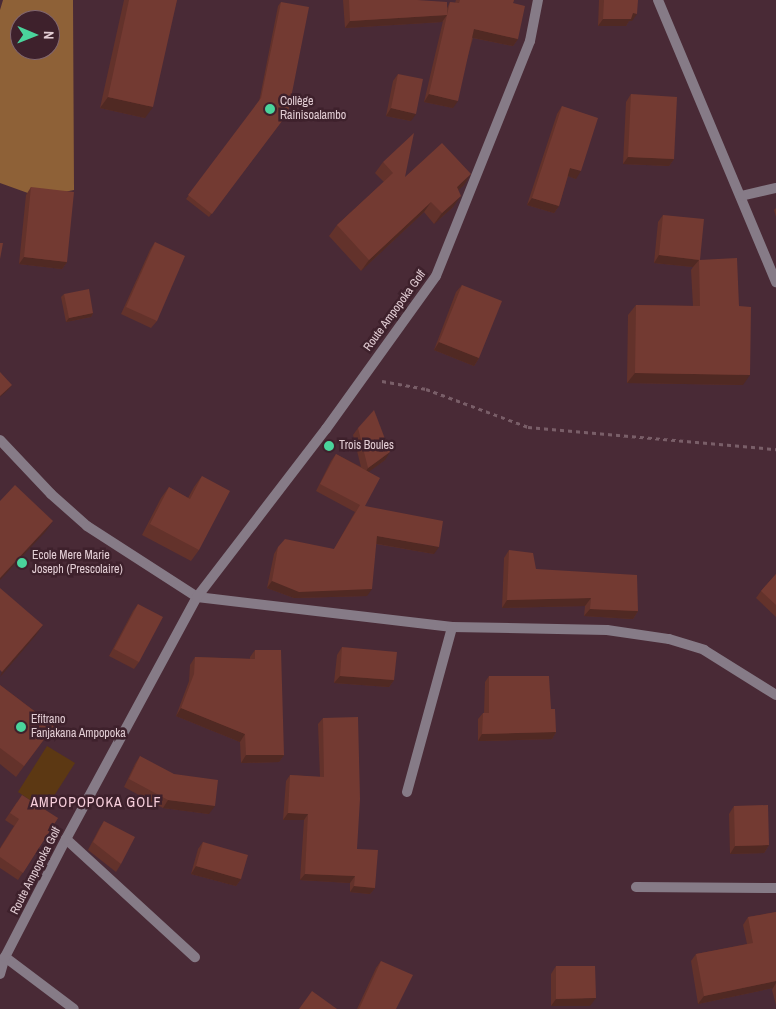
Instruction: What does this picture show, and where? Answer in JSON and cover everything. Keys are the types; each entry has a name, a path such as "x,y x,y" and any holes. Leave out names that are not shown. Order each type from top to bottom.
{"street":[{"name":"Route Ampopoka Golf","path":"0,974 5,957 66,839 197,597 326,429 436,276 530,41 538,0"},
{"path":"658,0 776,282"},
{"path":"741,196 776,188"},
{"path":"0,440 51,494 87,526 197,597 452,627 607,630 669,639 704,650 776,695"},
{"path":"407,792 452,627"},
{"path":"66,839 195,957"},
{"path":"636,886 776,888"},
{"path":"5,957 74,1009"}],"path":[{"path":"362,377 426,389 528,427 776,449"}],"shaded area":[{"path":"3,0 73,0 74,190 39,197 0,183 0,10"},
{"path":"47,746 75,763 45,810 18,792"}],"building":[{"path":"129,0 177,0 153,107 108,97"},
{"path":"349,0 447,2 447,15 350,21"},
{"path":"460,0 514,0 513,3 525,6 518,39 474,29 458,101 429,94 450,2 459,3"},
{"path":"604,0 638,0 637,14 633,13 631,19 603,19"},
{"name":"Collège Rainisoalambo","path":"281,2 309,7 288,113 212,214 188,195 261,98"},
{"path":"398,74 423,79 416,114 391,108"},
{"path":"631,94 677,97 674,159 628,157"},
{"path":"562,106 598,118 581,171 570,168 559,206 532,198"},
{"path":"414,133 405,177 442,143 471,174 457,187 461,196 442,213 431,202 369,260 337,225 393,173 383,162"},
{"path":"31,187 74,192 67,262 24,257"},
{"path":"663,215 704,219 700,260 659,255"},
{"path":"155,242 185,256 157,321 126,307"},
{"path":"0,243 3,243 0,259"},
{"path":"737,258 739,306 751,307 750,375 635,373 636,305 700,306 699,260"},
{"path":"462,285 502,301 479,358 439,342"},
{"path":"89,289 93,313 69,318 64,294"},
{"path":"0,372 12,385 0,396"},
{"path":"374,410 390,452 368,468 358,428"},
{"path":"336,454 380,478 365,506 443,521 439,547 377,536 372,589 299,592 272,581 278,547 285,539 334,549 360,505 320,484"},
{"path":"202,476 230,491 199,550 150,524 169,487 190,499"},
{"path":"15,485 53,521 0,578 0,501"},
{"path":"509,550 533,553 536,569 637,575 638,611 590,609 591,598 507,600"},
{"path":"776,574 776,605 761,591"},
{"path":"0,588 43,625 2,672 0,670"},
{"path":"138,604 163,617 139,662 114,649"},
{"path":"342,647 397,652 394,680 340,676"},
{"path":"255,650 281,650 284,755 246,755 245,734 181,708 194,674 195,657 255,659"},
{"path":"489,676 549,676 551,709 555,709 556,732 482,734 483,713 489,713"},
{"path":"0,685 54,726 24,766 0,748"},
{"path":"358,717 360,799 357,849 378,850 375,888 354,886 355,876 305,874 308,814 288,813 290,775 324,777 323,718"},
{"path":"140,756 174,774 218,780 215,806 168,800 129,779"},
{"path":"22,795 58,818 23,873 0,857 0,849 19,819 10,813"},
{"path":"768,805 769,845 735,846 734,806"},
{"path":"104,821 135,837 121,864 93,842"},
{"path":"203,842 248,855 241,879 196,866"},
{"path":"776,912 776,981 704,996 696,954 753,943 748,917"},
{"path":"381,961 413,975 396,1009 359,1009"},
{"path":"556,966 595,966 596,998 556,999"},
{"path":"312,991 337,1009 299,1009"}],"place":[{"name":"Collège Rainisoalambo","path":"270,109"},
{"name":"Trois Boules","path":"329,446"},
{"name":"Ecole Mere Marie Joseph (Prescolaire)","path":"22,563"},
{"name":"Efitrano Fanjakana Ampopoka","path":"21,727"}],"district":[{"name":"AMPOPOPOKA GOLF","path":"96,802"}]}
